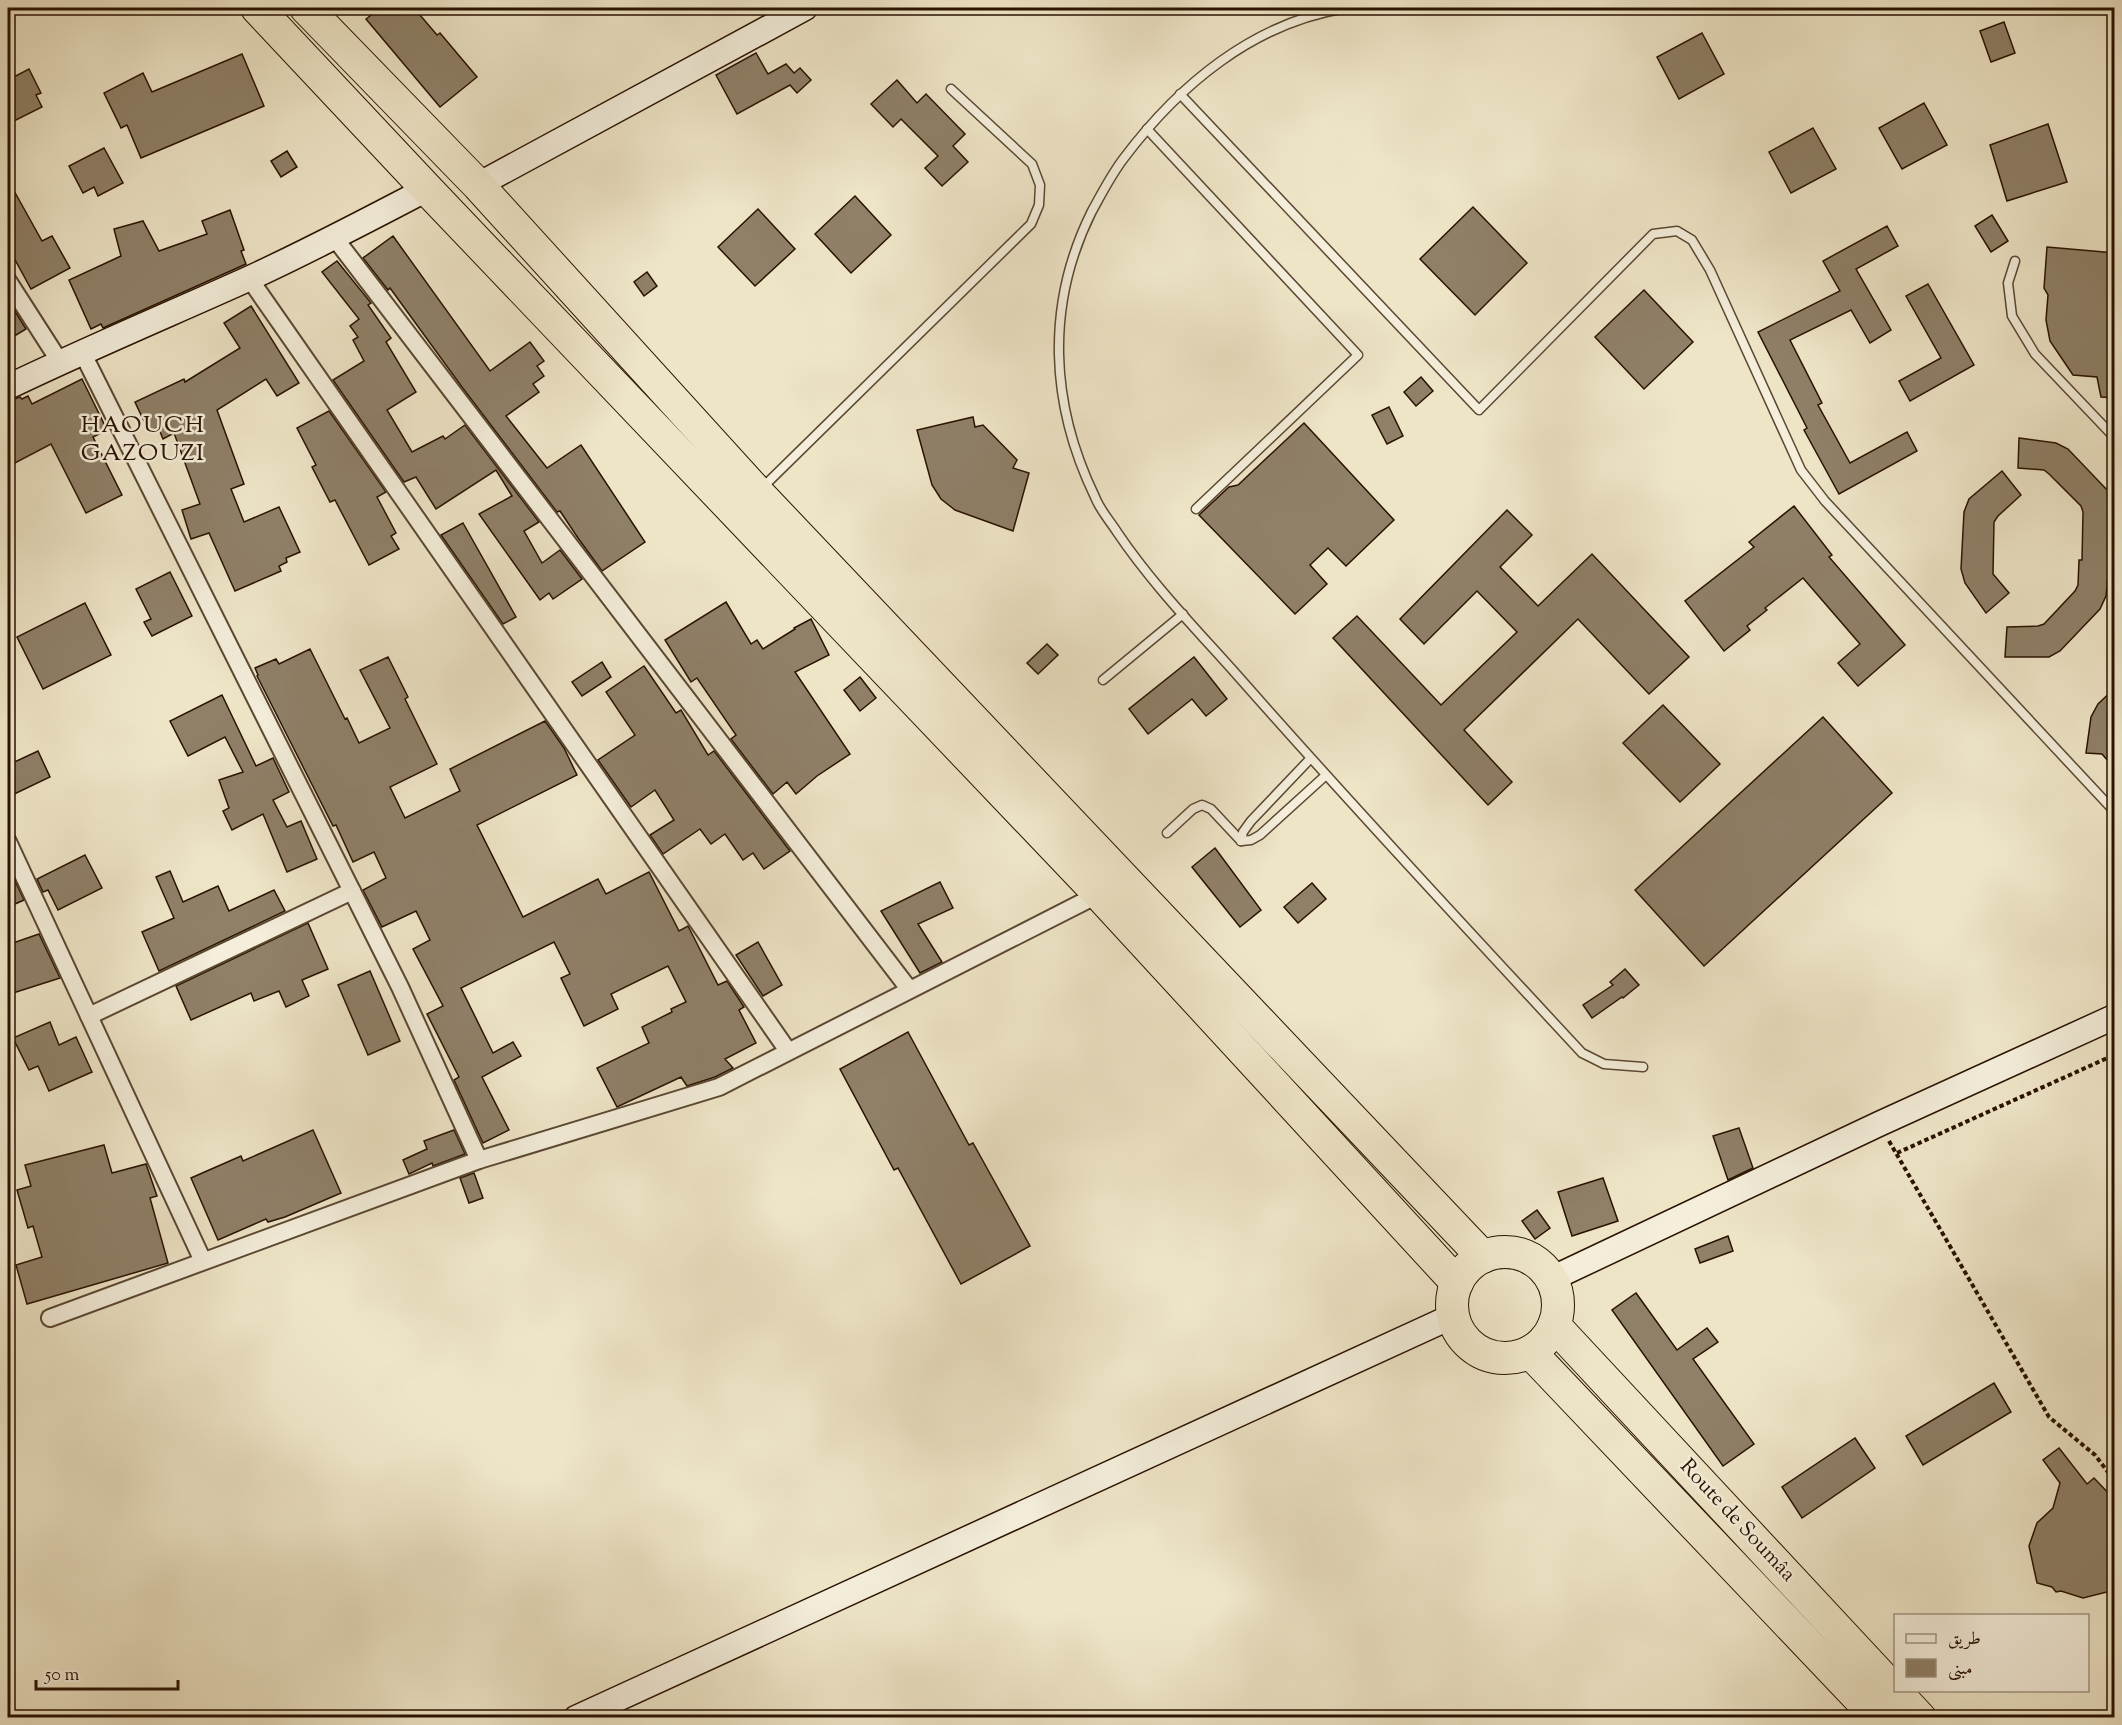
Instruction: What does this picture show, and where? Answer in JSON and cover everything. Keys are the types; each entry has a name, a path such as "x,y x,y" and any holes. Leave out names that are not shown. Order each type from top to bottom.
{"highway":[{"path":"257,8 1099,894 1457,1283"},
{"path":"306,8 478,185 757,492 1483,1257"},
{"path":"1504,1252 1526,1257 1536,1262 1551,1279 1558,1302 1554,1325 1545,1341 1530,1352 1507,1358 1483,1353 1464,1338 1454,1316 1452,1305 1457,1283 1468,1268 1483,1257 1504,1252"},
{"name":"Route de Soumâa","path":"1554,1325 1894,1690"},
{"path":"1530,1352 1878,1718"},
{"name":"Route de Soumâa","path":"1896,1692 1920,1718"}],"street":[{"path":"478,185 805,8"},
{"path":"8,387 249,278 427,189"},
{"path":"334,237 909,989"},
{"path":"249,278 788,1051"},
{"path":"8,281 71,357 352,891 400,987 479,1160"},
{"path":"8,842 203,1261"},
{"path":"89,1016 352,891"},
{"path":"50,1318 479,1160 719,1087 1099,894"},
{"path":"1551,1279 1879,1124 2115,1017"},
{"path":"576,1718 1454,1316"}],"lane":[{"path":"1347,8 1285,24 1235,51 1190,84 1147,129 1111,174 1079,236 1063,290 1057,348 1060,389 1076,450 1096,500 1146,572 1325,776 1582,1053 1604,1064 1643,1067"},
{"path":"757,492 1031,224 1039,205 1040,185 1032,164 951,88"},
{"path":"1180,94 1479,410 1653,234 1677,231 1692,240 1710,270 1801,470 1825,501 2115,811"},
{"path":"1147,129 1358,356 1196,509"},
{"path":"2015,261 2008,282 2012,316 2035,354 2115,437"},
{"path":"1103,680 1183,614"},
{"path":"1241,841 1248,824 1310,759"},
{"path":"1241,841 1260,836 1325,776"},
{"path":"1167,833 1193,809 1202,805 1211,809 1241,841"}],"path":[{"path":"1896,1153 2115,1055"},
{"path":"1879,1124 2049,1417 2095,1455 2115,1480"}],"building":[{"path":"380,8 414,8 437,35 440,33 477,77 440,107 366,19"},
{"path":"2004,22 2015,53 1991,62 1980,31"},
{"path":"1702,33 1724,74 1679,99 1657,57"},
{"path":"756,53 768,74 786,64 794,73 800,68 811,80 797,93 790,85 737,114 716,75"},
{"path":"242,54 264,106 141,158 127,125 121,128 104,93 143,73 152,92"},
{"path":"29,69 41,93 36,95 42,107 12,122 8,113 8,80"},
{"path":"897,80 917,103 926,94 965,134 953,146 968,162 942,186 925,168 938,156 901,119 893,127 871,104"},
{"path":"1924,103 1947,145 1902,169 1879,128"},
{"path":"2048,124 2067,182 2007,201 1990,145"},
{"path":"1813,128 1836,169 1791,193 1769,152"},
{"path":"104,148 123,183 98,196 94,187 83,193 69,166"},
{"path":"287,151 297,167 281,177 271,161"},
{"path":"8,180 42,241 52,236 70,268 31,289 8,247"},
{"path":"855,196 891,235 851,273 815,234"},
{"path":"1473,207 1527,263 1475,315 1420,259"},
{"path":"758,209 795,249 755,286 718,247"},
{"path":"230,210 244,250 241,251 246,264 103,328 101,324 91,329 69,280 121,256 114,229 143,221 159,251 207,234 202,221"},
{"path":"1992,215 2008,241 1991,252 1975,226"},
{"path":"1887,226 1898,246 1856,269 1891,330 1870,343 1851,310 1790,340 1822,403 1818,405 1850,463 1907,432 1917,451 1839,494 1804,430 1807,428 1758,332 1840,291 1823,261"},
{"path":"393,236 490,371 530,342 544,361 537,366 544,376 533,384 539,392 506,416 547,468 581,445 645,542 602,571 560,511 557,512 390,288 388,290 363,258"},
{"path":"2047,247 2115,253 2115,398 2101,397 2097,377 2073,375 2050,341 2046,320 2048,295 2044,288"},
{"path":"337,261 371,303 368,305 391,338 386,342 416,392 387,410 412,452 443,436 445,439 465,425 539,522 524,531 542,563 560,550 582,579 553,599 549,593 540,600 479,514 512,496 496,470 436,509 416,477 404,482 333,380 364,361 353,340 358,337 350,326 359,319 322,272"},
{"path":"647,272 657,286 644,296 634,282"},
{"path":"1928,284 1974,365 1910,401 1899,381 1941,358 1906,296"},
{"path":"1644,290 1693,342 1644,389 1595,337"},
{"path":"8,300 26,329 8,340"},
{"path":"251,306 299,383 277,396 266,379 217,410 244,484 231,489 244,522 279,507 300,552 286,558 287,562 279,566 281,571 235,591 209,533 191,539 182,510 200,504 174,433 163,439 158,427 149,432 135,402 184,379 185,382 240,348 224,323"},
{"path":"1421,377 1433,391 1416,406 1404,392"},
{"path":"82,379 107,430 93,437 122,495 86,513 51,444 13,464 8,454 8,401 28,396 32,404"},
{"path":"1389,407 1403,436 1387,444 1372,415"},
{"path":"329,411 386,492 377,497 396,533 391,536 399,549 369,565 335,500 330,502 312,467 316,465 297,428"},
{"path":"973,417 975,427 983,425 1017,460 1013,468 1029,473 1013,531 955,510 941,499 932,485 917,430"},
{"path":"1304,423 1394,520 1346,566 1328,548 1310,565 1327,584 1295,614 1199,515 1229,487 1238,485"},
{"path":"2019,438 2056,443 2068,449 2108,491 2114,503 2113,546 2111,546 2106,596 2100,609 2060,651 2049,657 2005,657 2007,627 2044,624 2075,591 2078,585 2079,560 2082,560 2083,512 2081,506 2044,470 2018,468"},
{"path":"2002,471 2021,495 1994,522 1993,574 2009,593 1986,613 1965,583 1961,569 1964,512 1969,499"},
{"path":"1794,506 1832,555 1829,557 1905,645 1858,686 1838,663 1860,644 1803,578 1765,608 1767,610 1747,626 1750,630 1724,651 1685,601 1754,547 1749,542"},
{"path":"1507,510 1532,535 1500,567 1538,606 1592,554 1689,657 1649,694 1578,619 1464,730 1512,782 1488,805 1333,638 1357,616 1441,705 1517,632 1477,591 1424,644 1400,619"},
{"path":"463,523 516,617 503,624 441,535"},
{"path":"170,572 192,616 152,636 144,622 151,619 136,589"},
{"path":"726,602 751,644 757,640 763,649 811,619 829,655 795,672 850,754 817,776 796,794 787,782 773,794 731,739 736,735 697,678 691,682 665,640"},
{"path":"85,603 111,655 43,689 17,637"},
{"path":"1047,644 1058,655 1038,674 1027,663"},
{"path":"310,649 359,743 390,728 360,670 388,657 408,697 405,699 437,764 390,787 405,818 460,791 450,769 545,721 564,748 577,775 477,825 523,917 598,879 606,894 649,872 679,931 688,926 718,985 727,981 744,1007 739,1010 756,1043 725,1059 733,1068 715,1077 687,1086 681,1077 617,1107 597,1068 649,1043 642,1027 686,1002 668,966 611,994 618,1009 584,1026 561,978 570,974 554,942 461,988 493,1053 513,1042 521,1056 482,1077 509,1130 483,1143 454,1080 459,1077 427,1014 443,1006 413,949 430,940 416,911 382,927 363,890 386,878 374,852 353,862 336,825 333,826 257,676 255,668 276,659 279,664"},
{"path":"1194,657 1227,699 1206,716 1192,699 1148,734 1129,709"},
{"path":"602,662 611,677 582,696 572,682"},
{"path":"644,666 676,713 681,710 708,755 714,751 790,851 764,869 753,853 743,860 725,834 711,844 700,829 663,854 650,835 674,820 655,790 631,807 598,760 635,735 606,692"},
{"path":"860,677 876,698 860,711 844,690"},
{"path":"2115,688 2115,769 2102,754 2086,753 2091,717 2098,704"},
{"path":"222,695 256,766 273,758 289,792 273,800 287,827 301,821 317,859 287,872 263,814 232,830 223,811 229,808 219,780 243,772 225,737 188,756 170,721"},
{"path":"1663,705 1720,764 1680,802 1623,743"},
{"path":"1823,717 1892,793 1704,966 1635,890"},
{"path":"38,751 50,777 8,797 8,765"},
{"path":"1215,848 1261,910 1240,927 1192,867"},
{"path":"85,855 102,888 58,910 48,890 43,892 37,879"},
{"path":"8,866 24,900 8,907"},
{"path":"170,871 183,902 218,886 229,911 274,890 285,911 159,971 142,932 174,918 156,877"},
{"path":"940,882 953,908 918,924 942,962 920,973 881,911"},
{"path":"1312,883 1326,899 1298,923 1284,907"},
{"path":"308,923 328,969 302,980 309,996 286,1007 279,991 254,1001 251,993 191,1020 176,986"},
{"path":"39,934 60,978 13,993 8,976 8,954 12,953 10,944"},
{"path":"758,942 782,985 763,996 736,955"},
{"path":"1625,969 1639,985 1592,1018 1583,1005 1613,985 1610,982"},
{"path":"370,971 400,1041 368,1055 338,985"},
{"path":"50,1022 59,1045 76,1037 92,1072 49,1091 38,1066 29,1070 13,1038"},
{"path":"908,1032 969,1145 973,1143 1030,1246 961,1284 898,1168 894,1170 840,1069"},
{"path":"1739,1128 1753,1168 1728,1180 1713,1136"},
{"path":"313,1130 341,1193 285,1217 268,1222 266,1219 218,1240 191,1178 241,1156 243,1161"},
{"path":"454,1130 465,1154 433,1166 432,1163 409,1174 403,1160 427,1149 424,1141"},
{"path":"104,1145 112,1173 146,1164 157,1196 150,1198 168,1263 27,1304 16,1265 42,1257 33,1226 28,1228 17,1190 31,1186 25,1165"},
{"path":"474,1173 483,1198 469,1203 460,1178"},
{"path":"1603,1178 1618,1221 1572,1236 1558,1192"},
{"path":"1537,1210 1550,1228 1535,1239 1522,1221"},
{"path":"1728,1236 1733,1251 1700,1263 1695,1249"},
{"path":"1636,1293 1677,1350 1707,1328 1718,1342 1693,1359 1754,1444 1723,1466 1612,1310"},
{"path":"1994,1383 2011,1412 1923,1465 1906,1436"},
{"path":"1855,1438 1875,1468 1802,1518 1782,1487"},
{"path":"2059,1448 2087,1484 2094,1478 2115,1500 2115,1590 2083,1598 2061,1591 2056,1592 2052,1587 2037,1583 2029,1546 2037,1523 2053,1508 2060,1483 2043,1460"}],"district":[{"name":"HAOUCH GAZOUZI","path":"143,440"}]}
